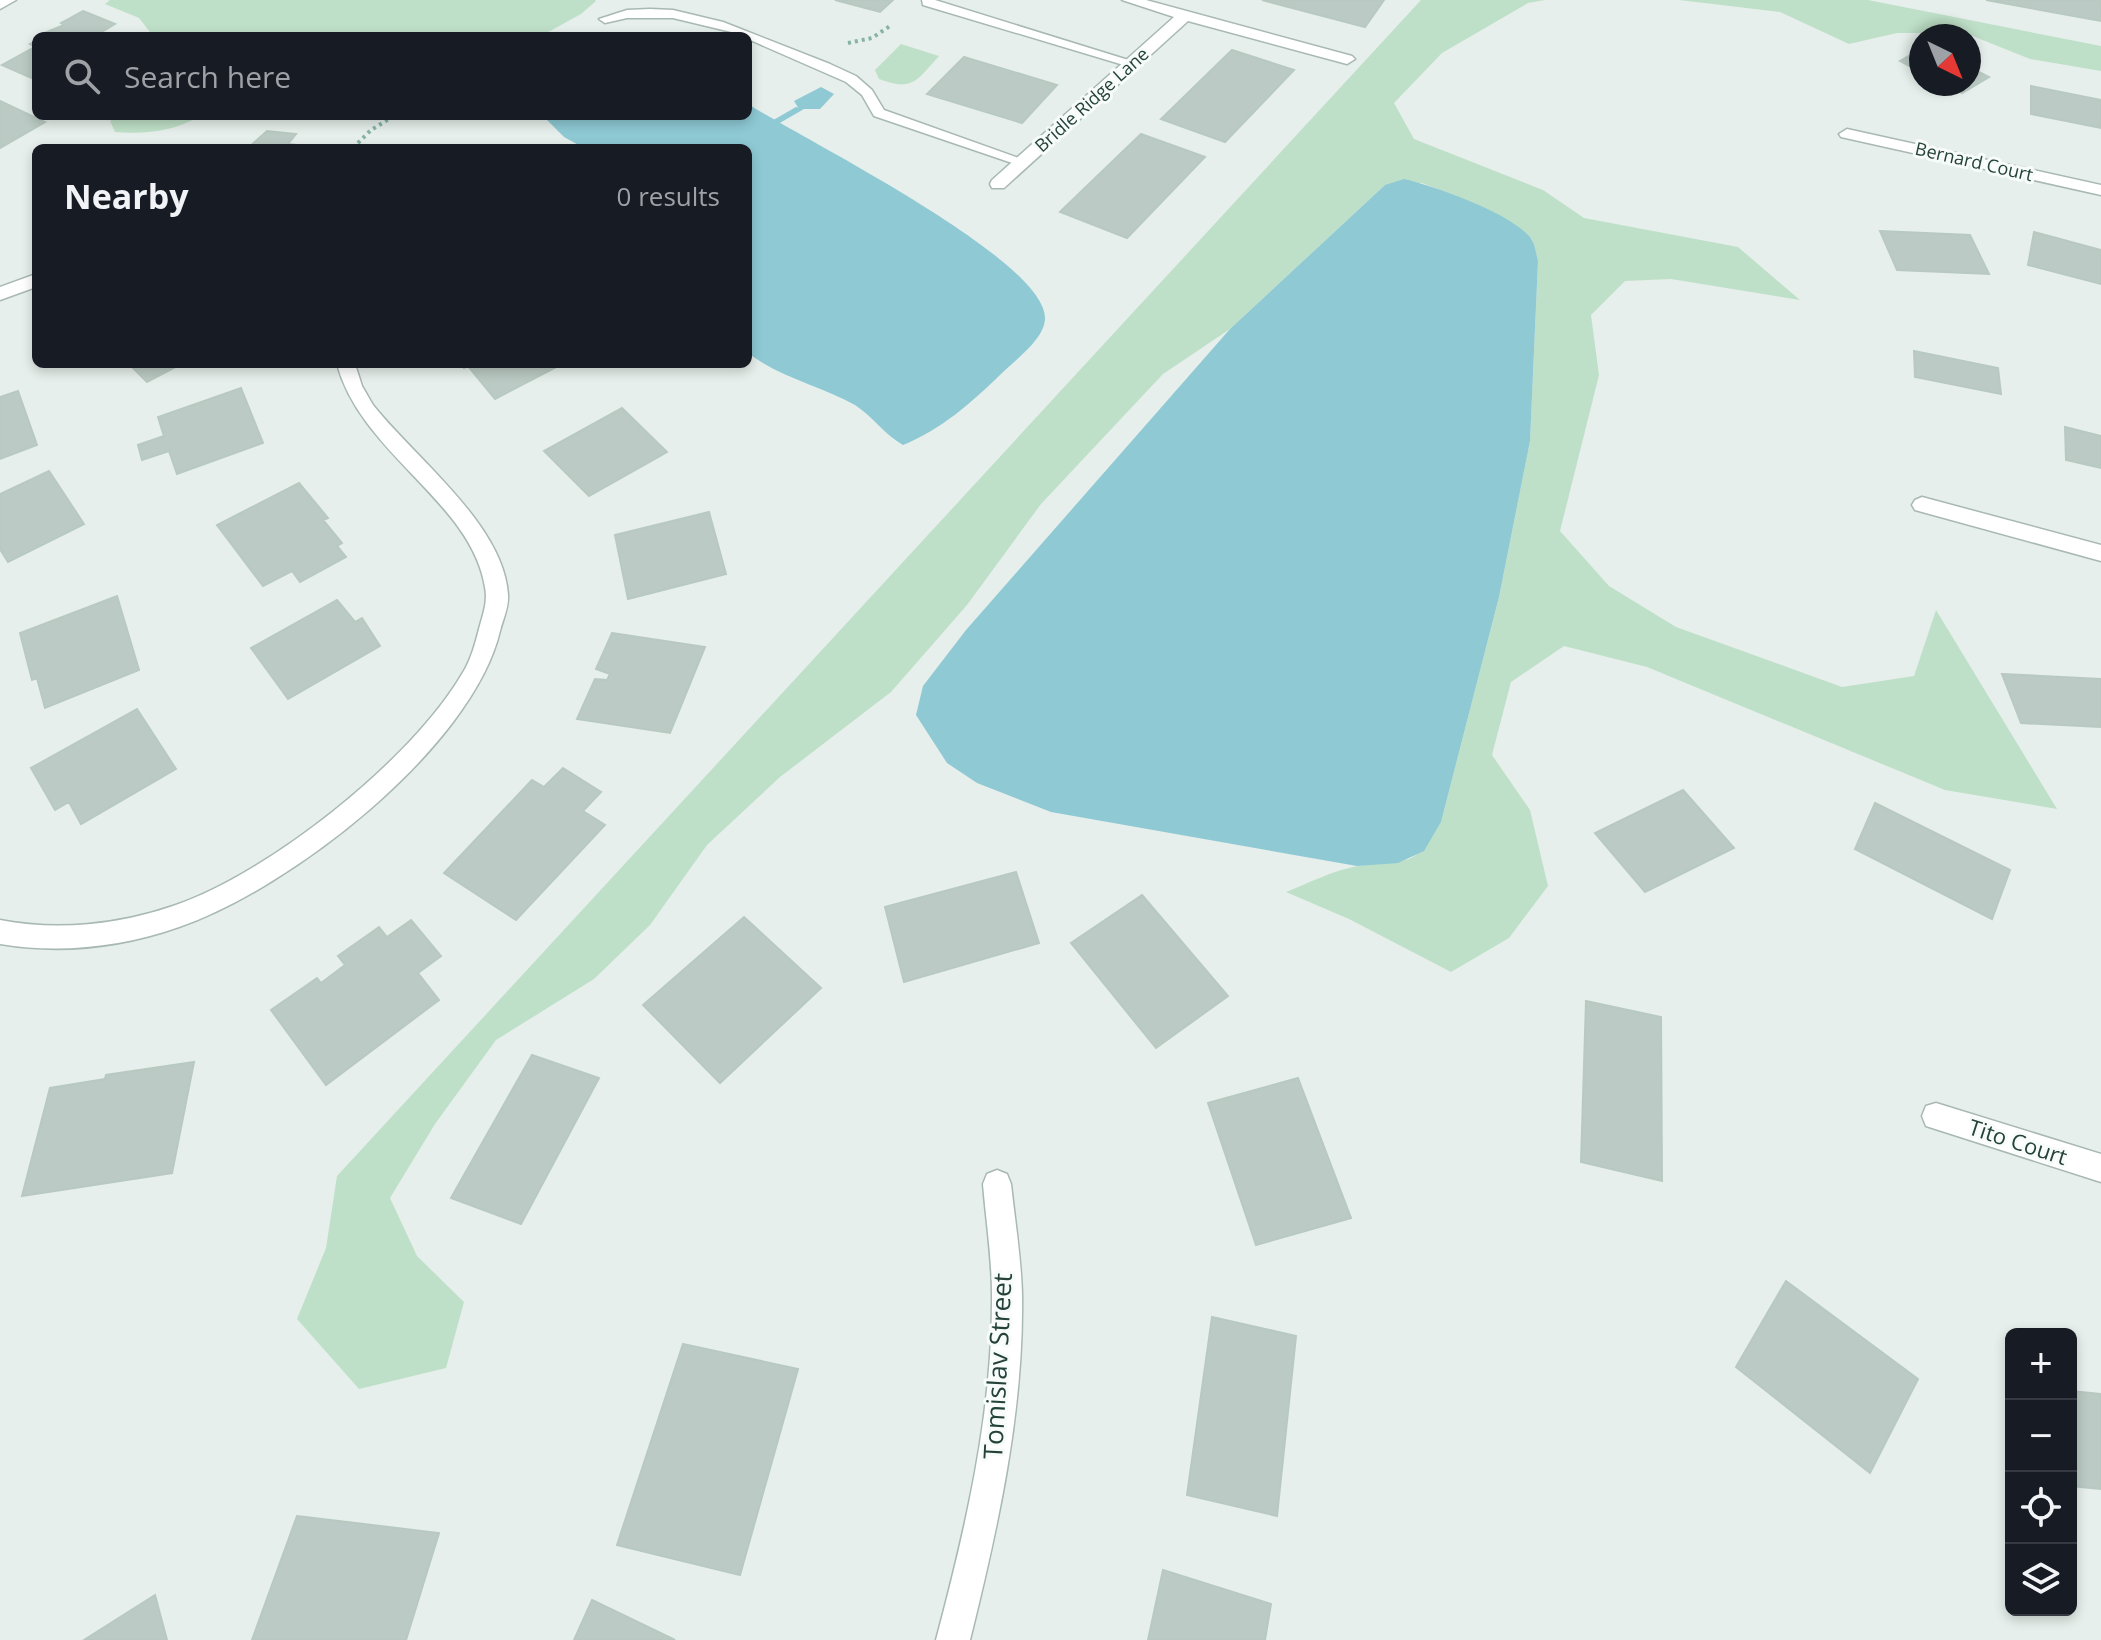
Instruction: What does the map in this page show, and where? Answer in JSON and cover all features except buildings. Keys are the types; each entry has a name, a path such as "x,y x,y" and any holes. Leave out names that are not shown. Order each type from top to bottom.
{"street":[{"path":"0,5 9,0"},
{"path":"1129,0 1347,59"},
{"name":"Bridle Ridge Lane","path":"998,184 1185,15"},
{"name":"Bernard Court","path":"1847,134 2101,190"},
{"path":"3,289 32,281"},
{"path":"0,932 23,938 68,937 179,916 264,874 337,822 430,735 467,687 487,642 498,597 489,558 463,519 354,394 347,368"},
{"path":"1922,505 2101,553"},
{"name":"Tito Court","path":"1936,1116 2101,1168"},
{"name":"Tomislav Street","path":"953,1640 982,1531 1000,1421 1007,1294 997,1184"}],"lane":[{"path":"929,0 927,2 1132,63"},
{"path":"605,19 651,10 686,12 717,20 744,32"},
{"path":"752,35 851,79 867,93 875,109 884,115 1023,162"}],"path":[{"path":"357,144 387,120"}],"green space":[{"path":"110,0 596,1 581,14 548,32 150,32 139,18 105,4"},
{"path":"1421,0 1545,0 1528,3 1442,53 1394,103 1414,139 1543,190 1584,218 1738,247 1800,300 1671,279 1625,281 1591,315 1599,375 1560,531 1609,586 1676,627 1842,687 1914,676 1936,610 2057,809 1945,790 1647,667 1564,646 1511,682 1492,755 1530,810 1548,886 1509,938 1451,972 1349,919 1286,892 1349,868 1415,856 1441,822 1499,597 1530,441 1538,261 1532,239 1511,223 1469,201 1422,183 1385,185 1230,329 1163,374 1041,504 967,605 891,692 780,777 707,845 650,925 594,979 496,1040 435,1124 390,1198 417,1256 464,1302 446,1368 359,1389 297,1319 326,1248 337,1176"},
{"path":"1679,0 1868,0 2101,46 2101,71 2030,59 1981,39 1981,24 1909,24 1909,33 1849,44 1780,12"},
{"path":"901,44 939,56 925,72 907,84 879,79 875,70"},
{"path":"191,120 169,129 137,133 115,132 110,121"}],"water":[{"path":"821,87 834,94 820,109 799,109 794,101"},
{"path":"752,106 965,233 1006,264 1034,293 1045,318 1044,326 1021,356 967,405 943,423 903,445 855,405 773,369 752,356 752,144 577,144 564,137 547,120 752,120"},
{"path":"1404,179 1453,194 1506,219 1530,237 1538,261 1530,441 1499,597 1441,822 1424,851 1398,863 1357,866 1051,812 977,783 947,763 916,715 923,686 966,630 1230,329 1385,185"}],"waterway":[{"path":"775,122 799,109"}]}
